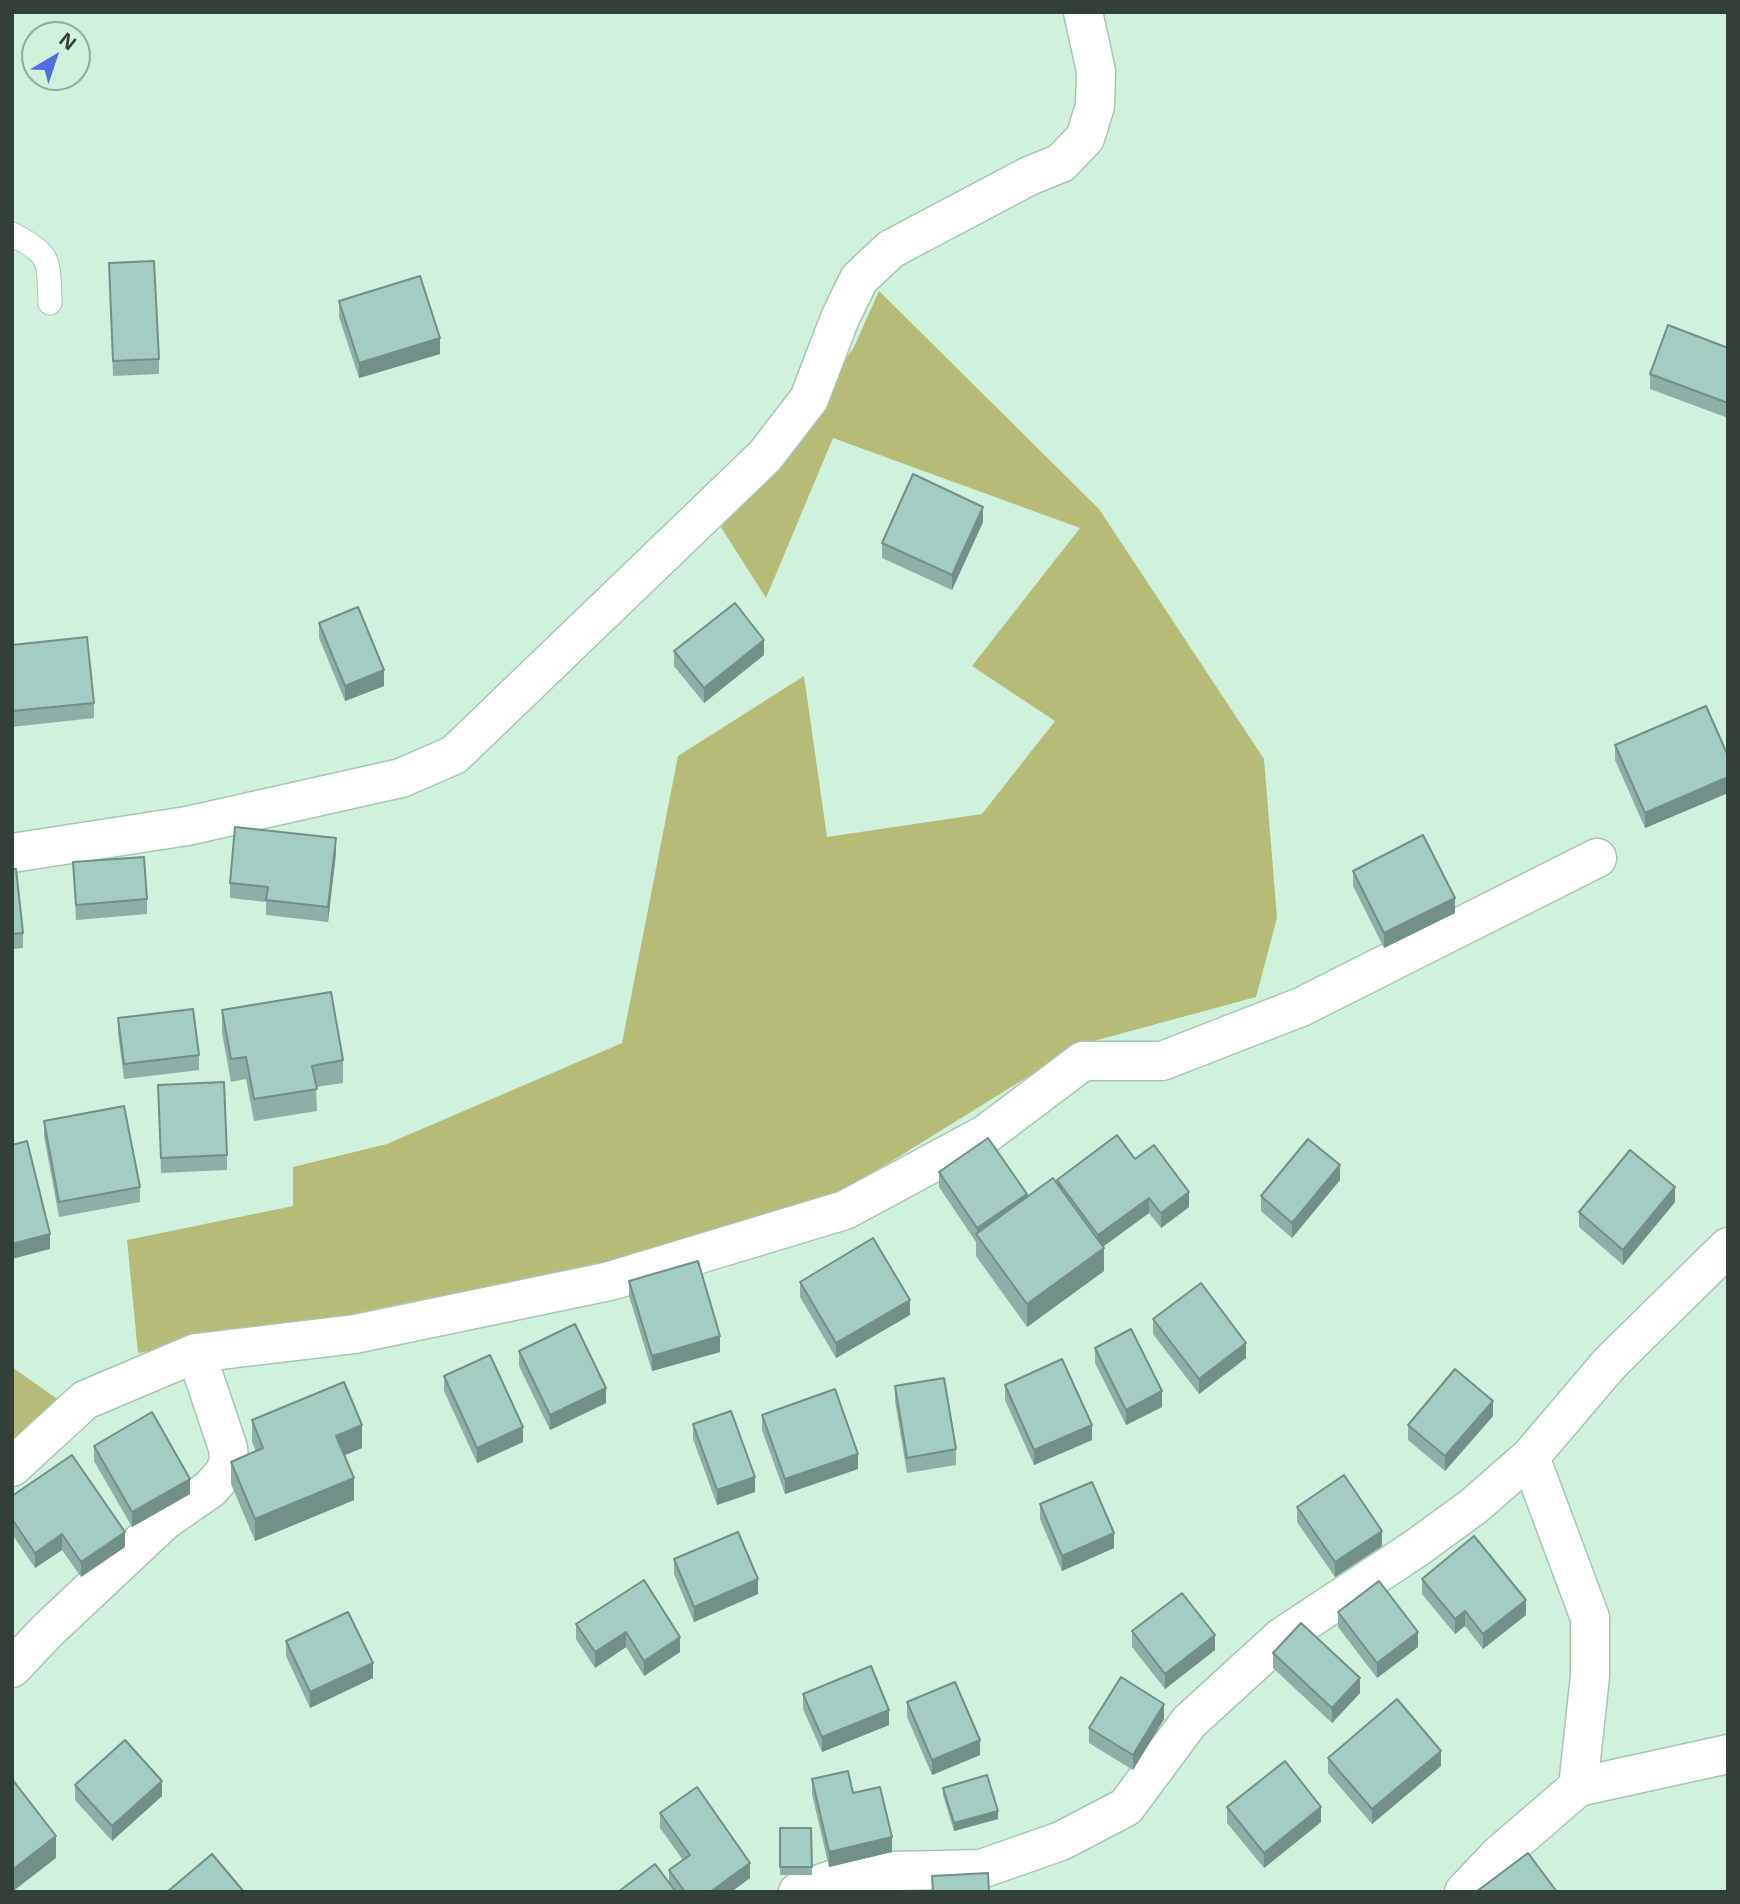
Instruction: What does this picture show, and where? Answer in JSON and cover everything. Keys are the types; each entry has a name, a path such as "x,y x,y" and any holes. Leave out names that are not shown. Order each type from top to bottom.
{"street":[{"path":"12,853 187,826 401,778 454,755 765,456 809,399 859,279 891,249 992,195 1061,163 1085,138 1094,106 1096,71 1083,12"},
{"path":"12,1467 85,1400 197,1353 355,1334 610,1281 845,1210 986,1134 1083,1061 1162,1062 1301,1007 1597,858"},
{"path":"797,1892 853,1872 981,1869 1061,1841 1126,1807 1189,1723 1282,1637 1425,1542 1474,1506 1530,1457 1610,1363 1728,1247"},
{"path":"12,1668 48,1630 164,1521 210,1489 225,1472 229,1460 228,1448 197,1353"},
{"path":"1530,1457 1590,1618 1590,1676 1578,1787"},
{"path":"1464,1892 1498,1856 1578,1787 1728,1754"}],"lane":[{"path":"12,234 41,252 48,263 50,303"}],"green space":[{"path":"879,291 1099,509 1264,759 1277,918 1256,997 1079,1045 832,1198 497,1293 138,1353 127,1240 293,1206 293,1167 387,1144 622,1043 678,756 804,676 827,837 982,814 1055,721 972,666 1080,528 833,438 766,598 719,524 853,349"},
{"path":"12,1367 60,1401 12,1450"}],"building":[{"path":"154,261 159,359 113,361 109,263"},
{"path":"420,276 440,338 359,363 339,301"},
{"path":"1668,325 1728,348 1728,403 1650,374"},
{"path":"913,474 983,507 952,575 882,543"},
{"path":"735,603 764,640 704,688 674,651"},
{"path":"358,607 384,670 345,686 319,623"},
{"path":"87,637 94,703 12,711 12,645"},
{"path":"1706,706 1728,756 1728,777 1645,813 1615,745"},
{"path":"235,827 336,838 328,907 266,900 268,887 230,883"},
{"path":"1423,835 1455,898 1384,933 1353,871"},
{"path":"144,857 147,899 76,905 73,862"},
{"path":"12,869 16,869 23,933 12,934"},
{"path":"331,992 343,1060 312,1066 317,1089 254,1099 246,1057 231,1059 222,1010"},
{"path":"193,1009 199,1055 124,1064 118,1018"},
{"path":"224,1082 227,1155 161,1158 158,1085"},
{"path":"124,1106 140,1187 59,1202 44,1121"},
{"path":"1117,1135 1135,1159 1154,1145 1189,1192 1161,1213 1149,1198 1098,1235 1057,1180"},
{"path":"988,1138 1027,1194 977,1228 939,1172"},
{"path":"1308,1139 1340,1165 1292,1223 1261,1196"},
{"path":"27,1141 50,1234 12,1244 12,1145"},
{"path":"1630,1150 1675,1187 1623,1250 1579,1212"},
{"path":"1053,1178 1104,1248 1027,1304 976,1234"},
{"path":"873,1238 910,1300 836,1343 800,1282"},
{"path":"698,1261 720,1336 652,1356 629,1281"},
{"path":"1201,1283 1246,1343 1199,1379 1153,1319"},
{"path":"575,1324 606,1388 550,1415 519,1351"},
{"path":"1131,1329 1162,1391 1126,1410 1095,1348"},
{"path":"490,1355 523,1427 477,1448 444,1376"},
{"path":"1062,1359 1092,1425 1034,1450 1005,1385"},
{"path":"1455,1369 1493,1401 1445,1456 1408,1425"},
{"path":"944,1378 956,1449 907,1458 895,1386"},
{"path":"344,1382 362,1425 336,1436 354,1478 255,1519 231,1462 263,1448 252,1420"},
{"path":"835,1389 858,1454 785,1479 762,1415"},
{"path":"731,1411 755,1477 717,1490 693,1424"},
{"path":"152,1412 190,1479 132,1512 94,1446"},
{"path":"72,1455 125,1532 81,1562 62,1534 35,1553 12,1519 12,1496"},
{"path":"1344,1475 1382,1531 1335,1562 1297,1507"},
{"path":"1092,1482 1114,1533 1062,1556 1040,1504"},
{"path":"738,1532 758,1579 694,1607 674,1559"},
{"path":"1474,1536 1526,1600 1483,1634 1465,1611 1455,1619 1422,1579"},
{"path":"644,1580 680,1637 644,1661 626,1632 595,1652 576,1624"},
{"path":"1379,1581 1418,1632 1377,1663 1338,1612"},
{"path":"1182,1593 1215,1635 1165,1674 1132,1631"},
{"path":"348,1612 373,1663 310,1692 286,1641"},
{"path":"1301,1623 1360,1678 1332,1708 1273,1653"},
{"path":"871,1666 889,1710 822,1737 803,1694"},
{"path":"1121,1677 1164,1704 1133,1755 1089,1728"},
{"path":"955,1682 980,1740 932,1760 907,1702"},
{"path":"1397,1699 1441,1751 1372,1809 1328,1758"},
{"path":"125,1740 162,1781 112,1826 75,1785"},
{"path":"1285,1761 1321,1807 1264,1853 1227,1807"},
{"path":"848,1771 853,1793 880,1787 892,1837 829,1852 812,1779"},
{"path":"987,1775 998,1811 954,1823 943,1788"},
{"path":"12,1779 56,1836 12,1870"},
{"path":"697,1787 750,1863 710,1892 685,1892 669,1870 690,1855 660,1813"},
{"path":"780,1828 811,1828 812,1867 780,1867"},
{"path":"1528,1853 1557,1892 1476,1892"},
{"path":"212,1854 244,1892 167,1892"},
{"path":"655,1864 676,1892 618,1892"},
{"path":"988,1873 989,1892 933,1892 932,1876"}]}
